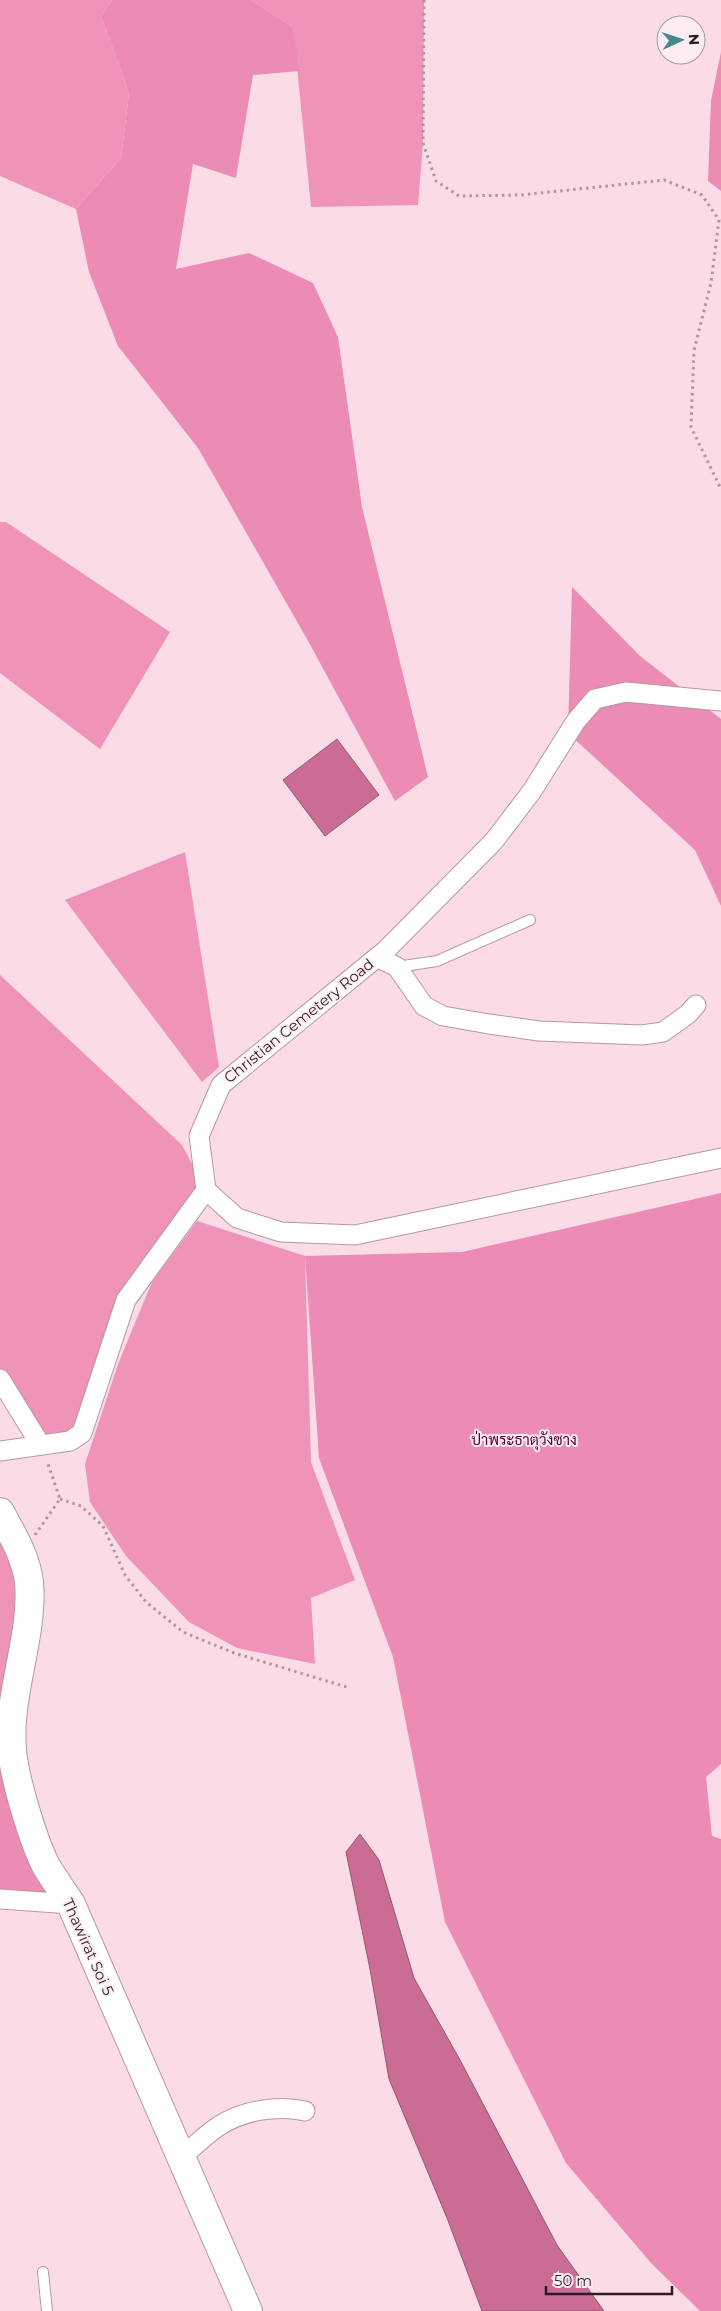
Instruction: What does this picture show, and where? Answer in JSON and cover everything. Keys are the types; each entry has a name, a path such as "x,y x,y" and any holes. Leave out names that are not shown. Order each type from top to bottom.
{"street":[{"name":"Christian Cemetery Road","path":"206,1190 200,1136 220,1085 377,957 494,841 532,791 576,721 595,699 626,692 721,701"},
{"path":"377,957 397,967 424,1006 443,1016 489,1024 539,1031 642,1035 663,1032 688,1014 696,1005"},
{"path":"0,1451 40,1444 70,1442 82,1433 126,1300 206,1190 237,1218 280,1232 354,1235 721,1158"},
{"path":"0,1379 40,1444"},
{"name":"Thawirat Soi 5","path":"0,1512 22,1554 28,1582 27,1612 14,1703 12,1749 19,1784 46,1865 71,1904 248,2311"},
{"path":"0,1898 71,1904"},
{"path":"181,2158 220,2126 234,2118 273,2109 289,2108 305,2111"}],"lane":[{"path":"397,967 437,961 530,920"},
{"path":"44,2272 47,2311"}],"path":[{"path":"424,0 422,143 436,181 459,196 521,195 664,180 702,195 719,220 710,283 694,350 691,427 721,489"},
{"path":"40,1444 60,1499"},
{"path":"22,1554 60,1499"},
{"path":"60,1499 81,1506 103,1526 126,1576 146,1602 183,1632 234,1653 350,1688"}],"shaded area":[{"path":"0,0 112,0 101,16 129,93 121,158 76,209 0,176"},
{"path":"251,0 424,0 423,143 418,205 311,207 293,27"},
{"path":"0,522 6,522 170,632 100,749 0,673"},
{"path":"337,739 379,795 325,836 283,780"},
{"path":"185,852 219,1067 202,1082 65,900"},
{"path":"0,975 182,1145 206,1190 126,1300 82,1433 40,1444 0,1374"},
{"path":"197,1221 305,1256 311,1462 355,1580 311,1598 315,1664 237,1648 189,1622 126,1556 90,1502 85,1464 118,1364 152,1282"},
{"path":"0,1532 20,1592 0,1750"},
{"path":"360,1834 379,1860 414,1978 460,2060 557,2245 604,2311 482,2311 447,2218 389,2079 370,1969 346,1852"}],"green space":[{"path":"112,0 251,0 293,27 299,71 253,75 236,178 193,164 176,269 249,253 313,283 338,337 362,507 428,777 395,801 307,639 198,448 118,346 89,272 76,209 121,158 129,93 101,16"},
{"path":"721,52 721,191 708,181 711,101"},
{"path":"572,587 640,656 721,719 721,906 695,850 568,733"},
{"name":"ป่าพระธาตุวังซาง","path":"721,1193 721,1764 706,1777 712,1836 721,1839 721,2311 700,2311 651,2263 566,2163 445,1922 393,1657 319,1458 305,1256 462,1252"},
{"path":"0,1750 71,1904 0,1906"}]}
